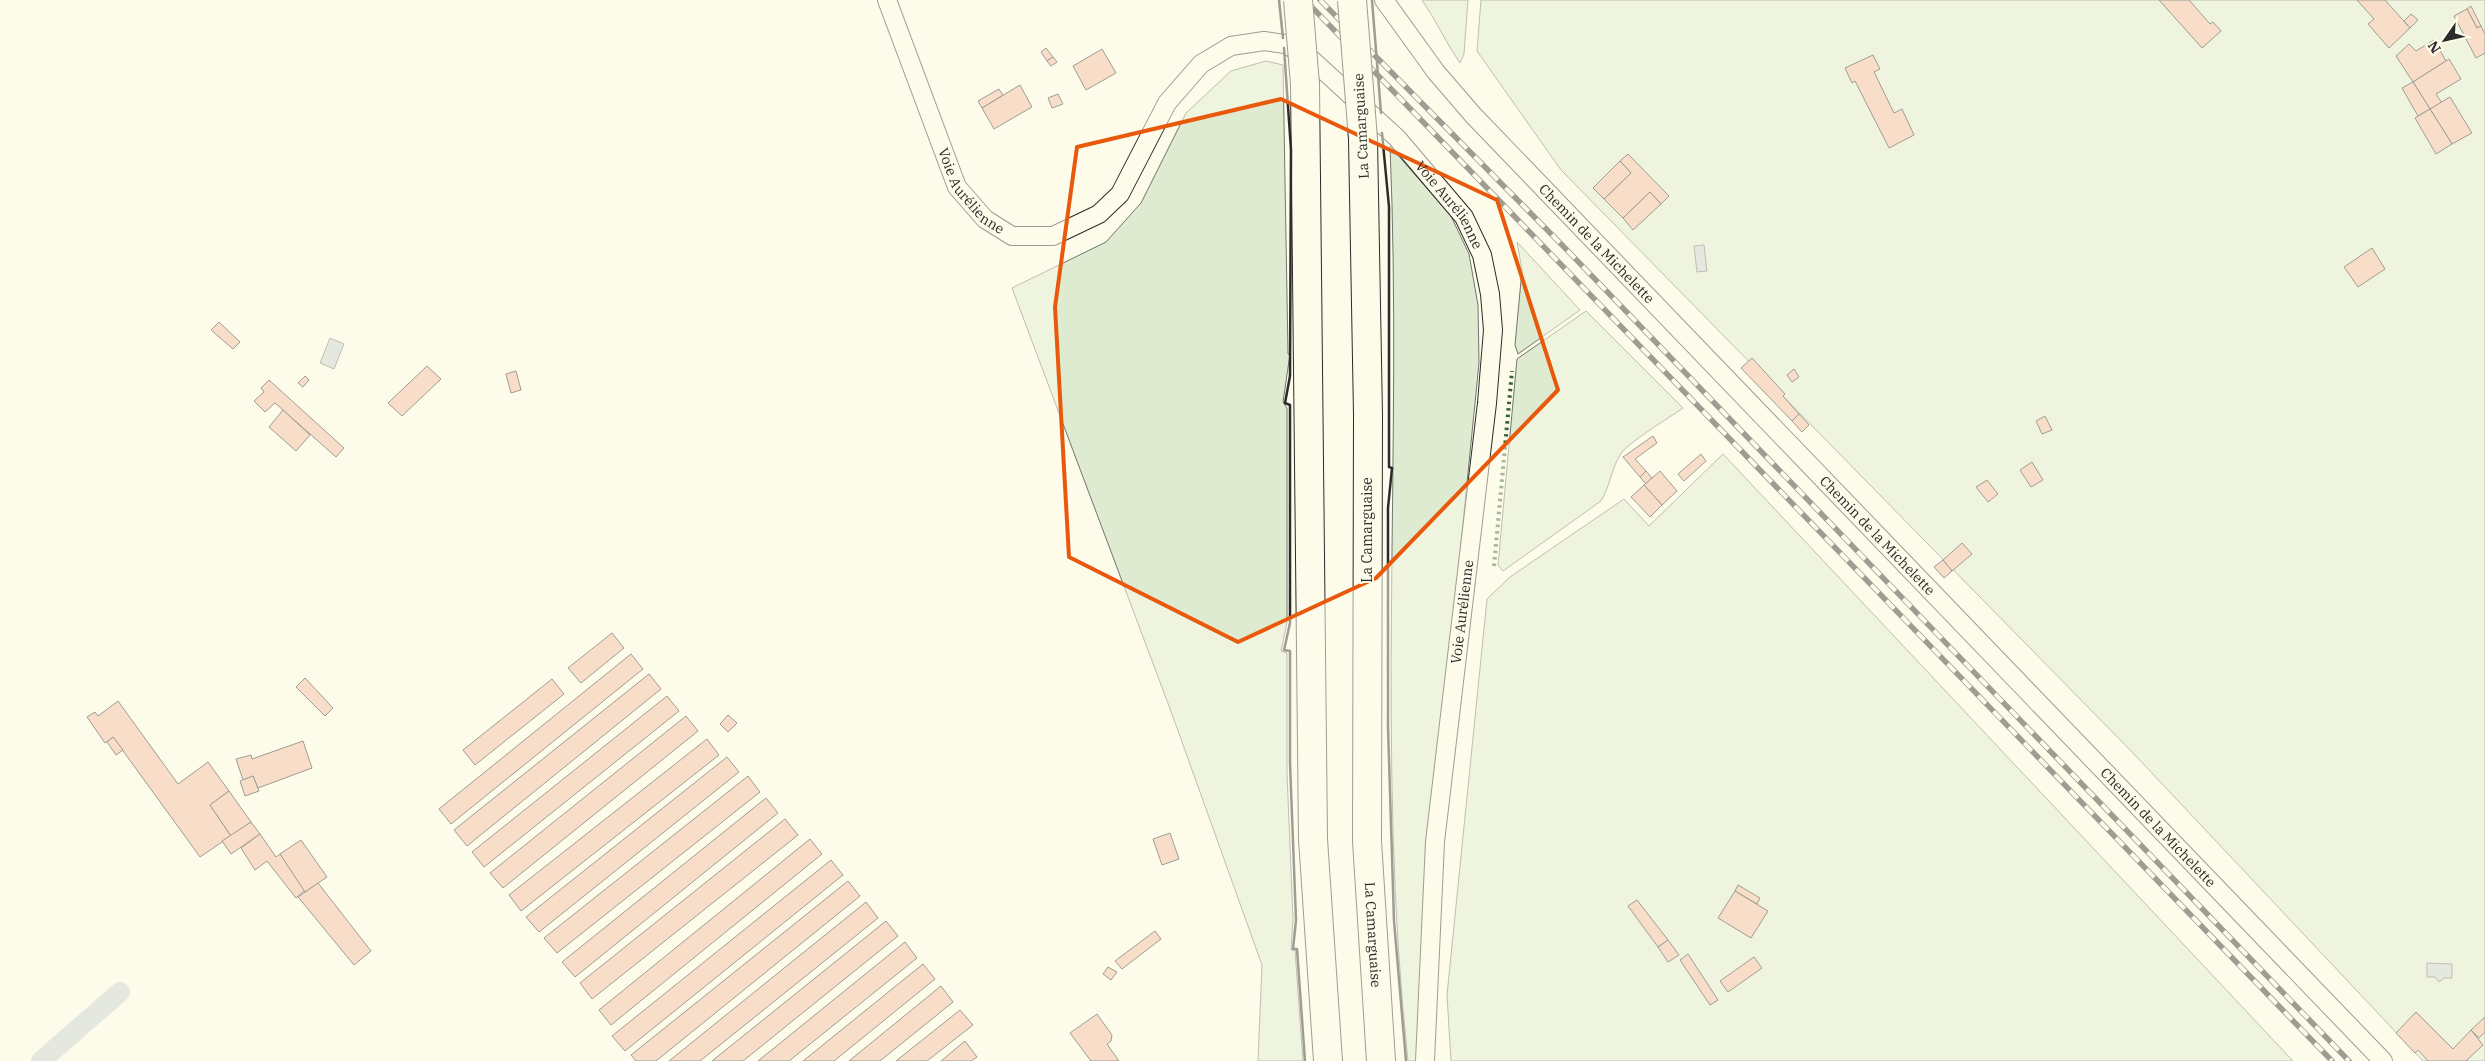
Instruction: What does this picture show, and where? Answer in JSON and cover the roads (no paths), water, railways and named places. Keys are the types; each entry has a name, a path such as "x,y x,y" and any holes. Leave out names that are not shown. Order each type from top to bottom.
{"highway":[{"path":"1298,0 1305,84 1314,839 1328,1061"},
{"name":"La Camarguaise","path":"1352,0 1363,139 1368,415 1367,841 1381,1061"}],"street":[{"name":"Voie Aurélienne","path":"887,0 958,187 985,219 1012,236 1053,236 1099,214 1120,194 1167,103 1202,64 1231,46 1264,41 1285,44 1310,58 1397,138 1464,217 1482,256 1490,294 1493,330 1487,403 1435,842 1425,1061"},
{"name":"Chemin de la Michelette","path":"1384,0 1436,72 1473,115 2383,1061"}],"waterway":[{"path":"41,1061 120,992"}],"railway":[{"path":"1305,0 2332,1061"},
{"path":"1320,0 1565,248 2349,1061"}]}
